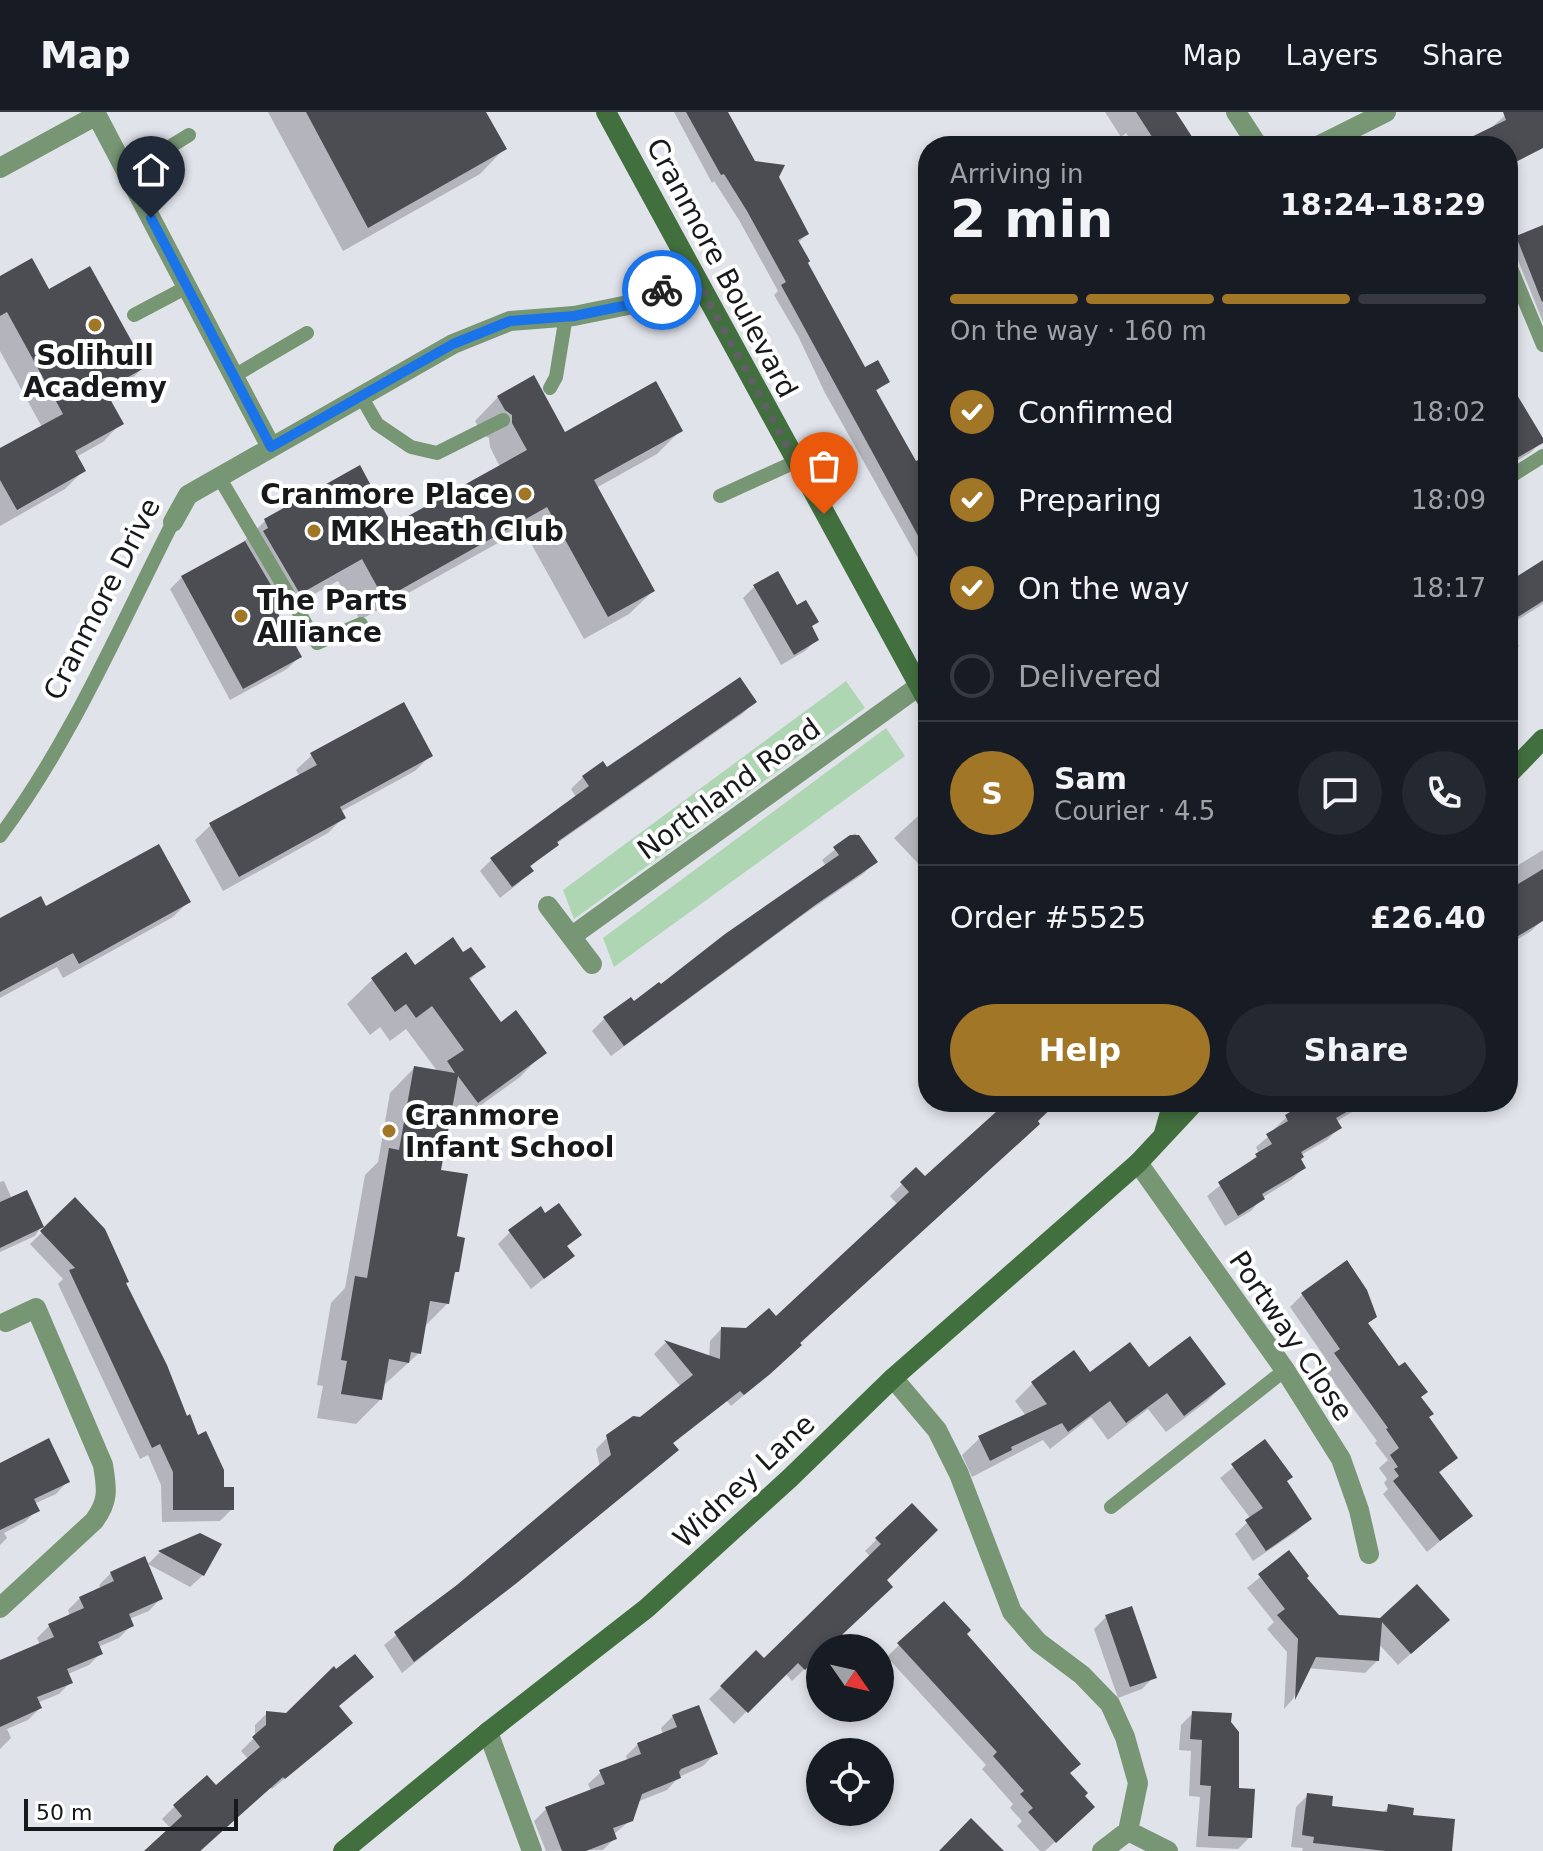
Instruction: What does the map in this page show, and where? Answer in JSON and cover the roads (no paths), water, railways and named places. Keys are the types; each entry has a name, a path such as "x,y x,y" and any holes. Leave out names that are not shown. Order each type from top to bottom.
{"street":[{"name":"Cranmore Boulevard","path":"606,112 918,685"},
{"path":"1236,112 1252,136"},
{"path":"1338,136 1386,112"},
{"path":"0,168 96,113 271,447"},
{"name":"Cranmore Drive","path":"173,522 188,495 453,344 510,321 566,316 633,304 693,273"},
{"name":"Northland Road","path":"572,936 918,697"},
{"path":"1518,765 1543,739"},
{"path":"548,906 592,964"},
{"name":"Widney Lane","path":"1164,1133 1170,1112"},
{"name":"Widney Lane","path":"343,1851 488,1732 647,1608 790,1478 893,1378 1138,1163 1164,1133 1188,1112"},
{"name":"Portway Close","path":"1138,1163 1285,1370 1341,1459 1359,1510 1369,1554"},
{"path":"0,1608 94,1521 105,1507 108,1493 103,1465 36,1308 6,1322"},
{"path":"893,1378 937,1430 954,1463 1012,1612 1038,1642 1082,1675 1110,1704 1125,1737 1138,1783 1128,1831 1102,1851"},
{"path":"488,1732 532,1851"},
{"path":"1128,1831 1168,1851"}],"lane":[{"path":"127,173 189,135"},
{"path":"1518,285 1543,345"},
{"path":"134,315 187,287"},
{"path":"550,388 556,377 566,316"},
{"path":"234,376 307,333"},
{"path":"361,396 377,424 411,447 437,453 503,420"},
{"path":"1518,472 1543,456"},
{"path":"720,496 795,462"},
{"path":"219,477 317,643 361,624"},
{"name":"Cranmore Drive","path":"0,836 31,795 173,522"},
{"path":"1111,1507 1285,1370"}],"place":[{"name":"Solihull Academy","path":"95,325"},
{"name":"Cranmore Place","path":"525,494"},
{"name":"MK Heath Club","path":"314,531"},
{"name":"The Parts Alliance","path":"241,616"},
{"name":"Cranmore Infant School","path":"389,1131"}]}
